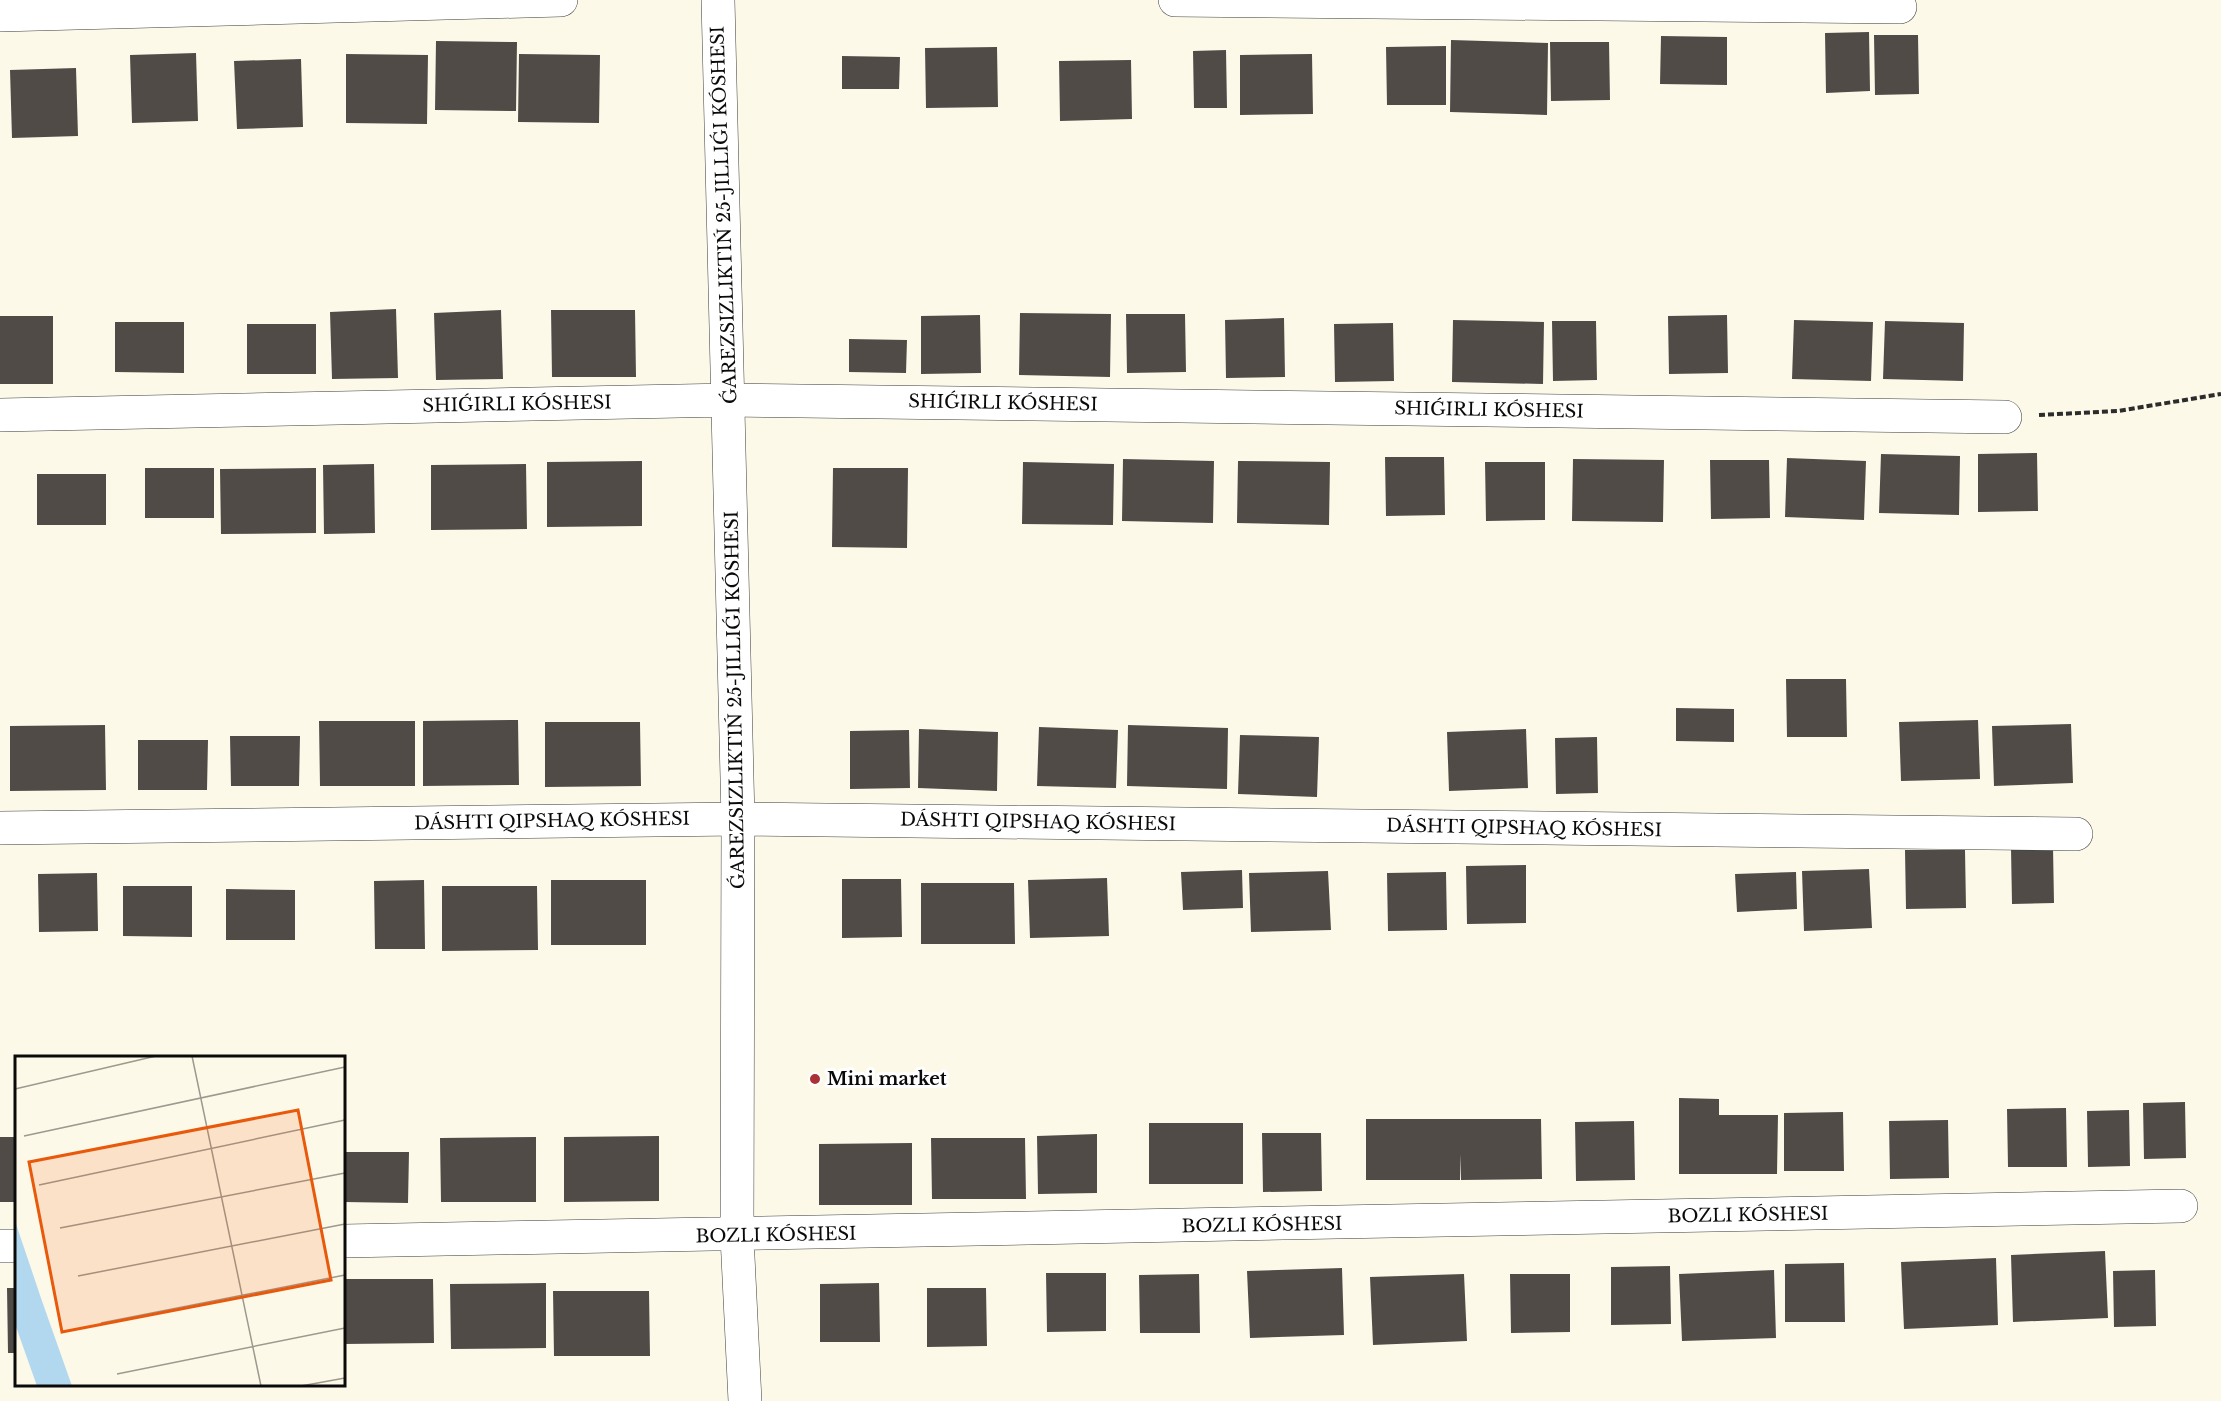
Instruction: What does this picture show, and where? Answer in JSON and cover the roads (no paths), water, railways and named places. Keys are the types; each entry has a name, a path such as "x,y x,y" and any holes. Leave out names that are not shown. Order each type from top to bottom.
{"street":[{"path":"0,15 561,0"},
{"path":"718,0 738,819 737,1236 744,1401"},
{"path":"1176,0 1900,7"},
{"path":"0,415 729,400 2005,417"},
{"path":"0,828 738,819 2076,834"},
{"path":"345,1241 737,1236 2181,1206"}],"place":[{"name":"Mini market","path":"815,1079"}]}
